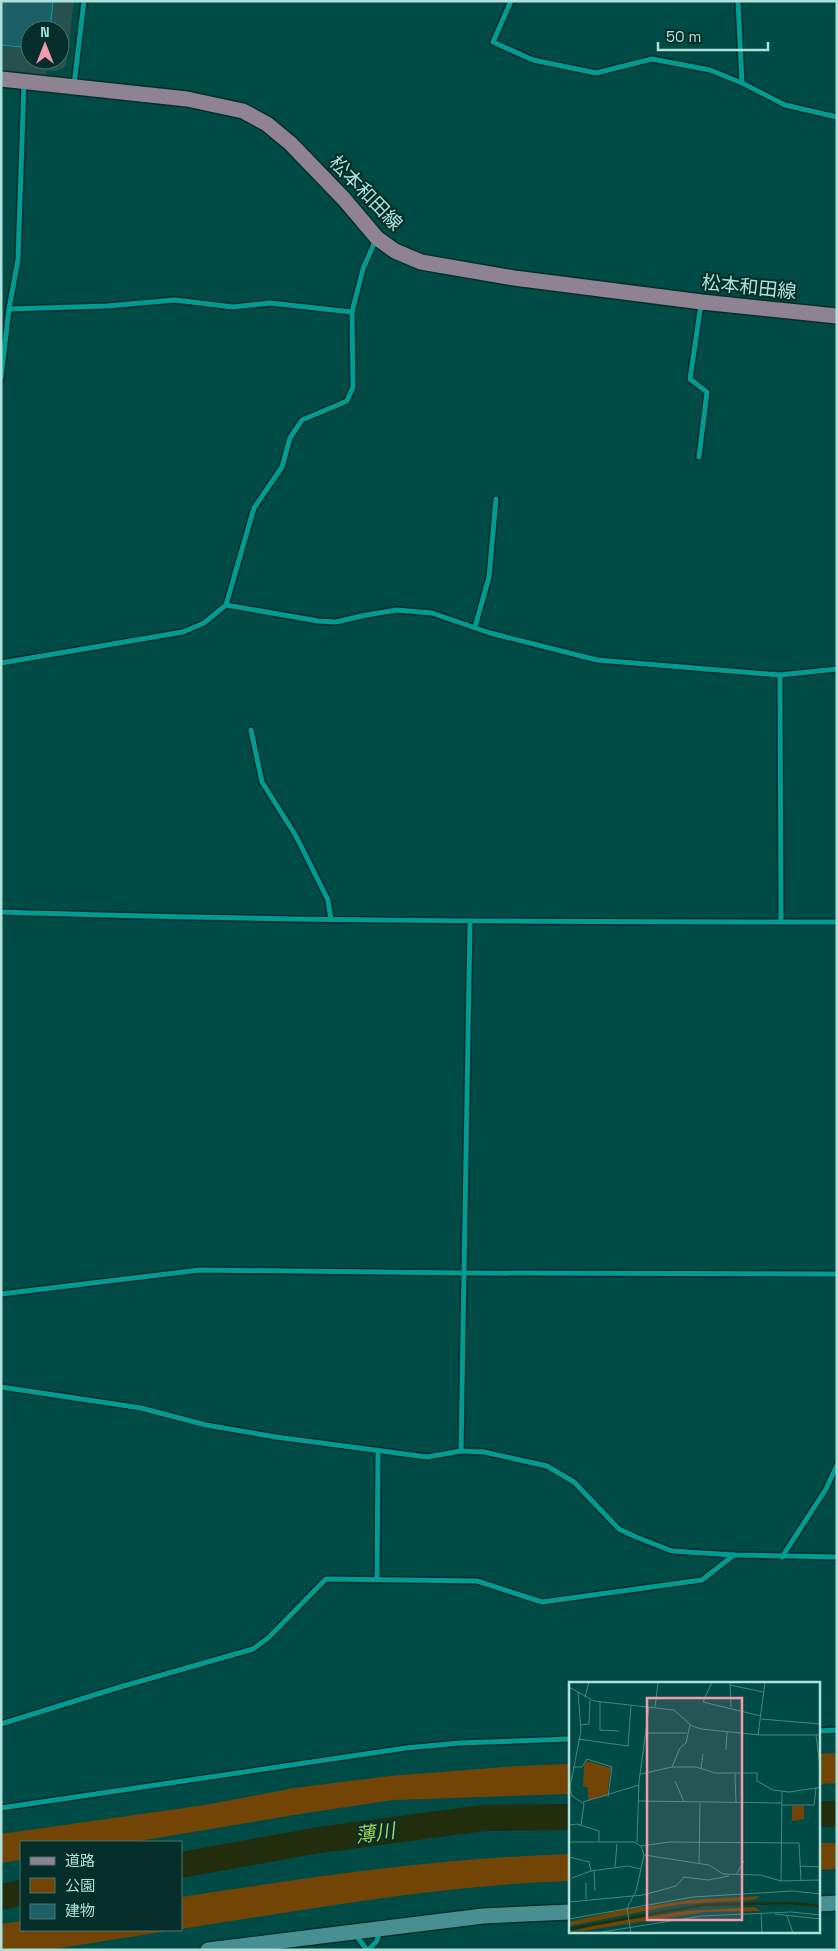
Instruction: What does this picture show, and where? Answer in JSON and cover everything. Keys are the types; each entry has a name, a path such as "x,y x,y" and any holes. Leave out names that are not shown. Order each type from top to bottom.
{"main road":[{"name":"松本和田線","path":"1,79 187,99 243,111 268,124 291,144 344,200 376,238 395,251 421,262 497,276 702,302 837,316"}],"street":[{"path":"74,86 84,1"},
{"path":"511,1 493,42 533,60 596,73 652,60 710,70 742,83 785,106 837,117"},
{"path":"738,1 742,83"},
{"path":"1,378 8,309 18,260 24,81"},
{"path":"1,662 183,632 204,623 226,605 254,508 282,468 290,438 302,420 347,401 352,387 352,312 363,269 376,238"},
{"path":"8,309 107,306 176,300 233,307 270,303 352,312"},
{"path":"699,457 706,392 690,379 702,302"},
{"path":"475,627 489,577 496,498"},
{"path":"226,605 318,621 336,622 397,610 432,613 490,633 597,660 780,674 837,669"},
{"path":"780,674 781,922"},
{"path":"251,730 262,782 296,836 328,900 331,919"},
{"path":"1,912 164,917 470,921 837,922"},
{"path":"461,1451 470,921"},
{"path":"1,1294 200,1270 837,1274"},
{"path":"1,1387 141,1408 206,1426 276,1438 426,1457 461,1451 484,1452 547,1466 574,1482 619,1529 672,1550 734,1555 837,1557"},
{"path":"377,1580 378,1451"},
{"path":"782,1557 826,1489 837,1466"},
{"path":"1,1724 120,1687 253,1649 268,1638 326,1579 477,1581 542,1602 702,1580 734,1555"},
{"path":"820,1731 837,1730"},
{"path":"1,1808 406,1748 460,1743 569,1739"},
{"path":"820,1904 837,1903"},
{"path":"208,1950 483,1916 569,1912"},
{"path":"354,1932 367,1950 377,1941 380,1929"}],"shaded area":[{"path":"1,1 74,1 70,34 70,20 20,20 20,70 59,70 47,71 46,76 1,72"}],"green space":[{"path":"837,1753 837,1783 820,1784 820,1754"},
{"path":"569,1764 569,1794 393,1800 139,1841 20,1841 20,1860 1,1863 1,1834 205,1805 294,1788 390,1776 517,1766"},
{"path":"820,1843 837,1843 837,1869 820,1870"},
{"path":"569,1854 569,1881 521,1883 424,1893 182,1929 182,1897 424,1864"},
{"path":"20,1921 20,1931 168,1931 47,1950 1,1950 1,1924"}],"building":[{"path":"1,1 53,1 51,20 20,20 20,47 1,45"}],"waterway":[{"name":"薄川","path":"820,1814 837,1814"},
{"name":"薄川","path":"182,1865 319,1840 483,1818 569,1817"},
{"name":"薄川","path":"1,1897 20,1893"}]}
